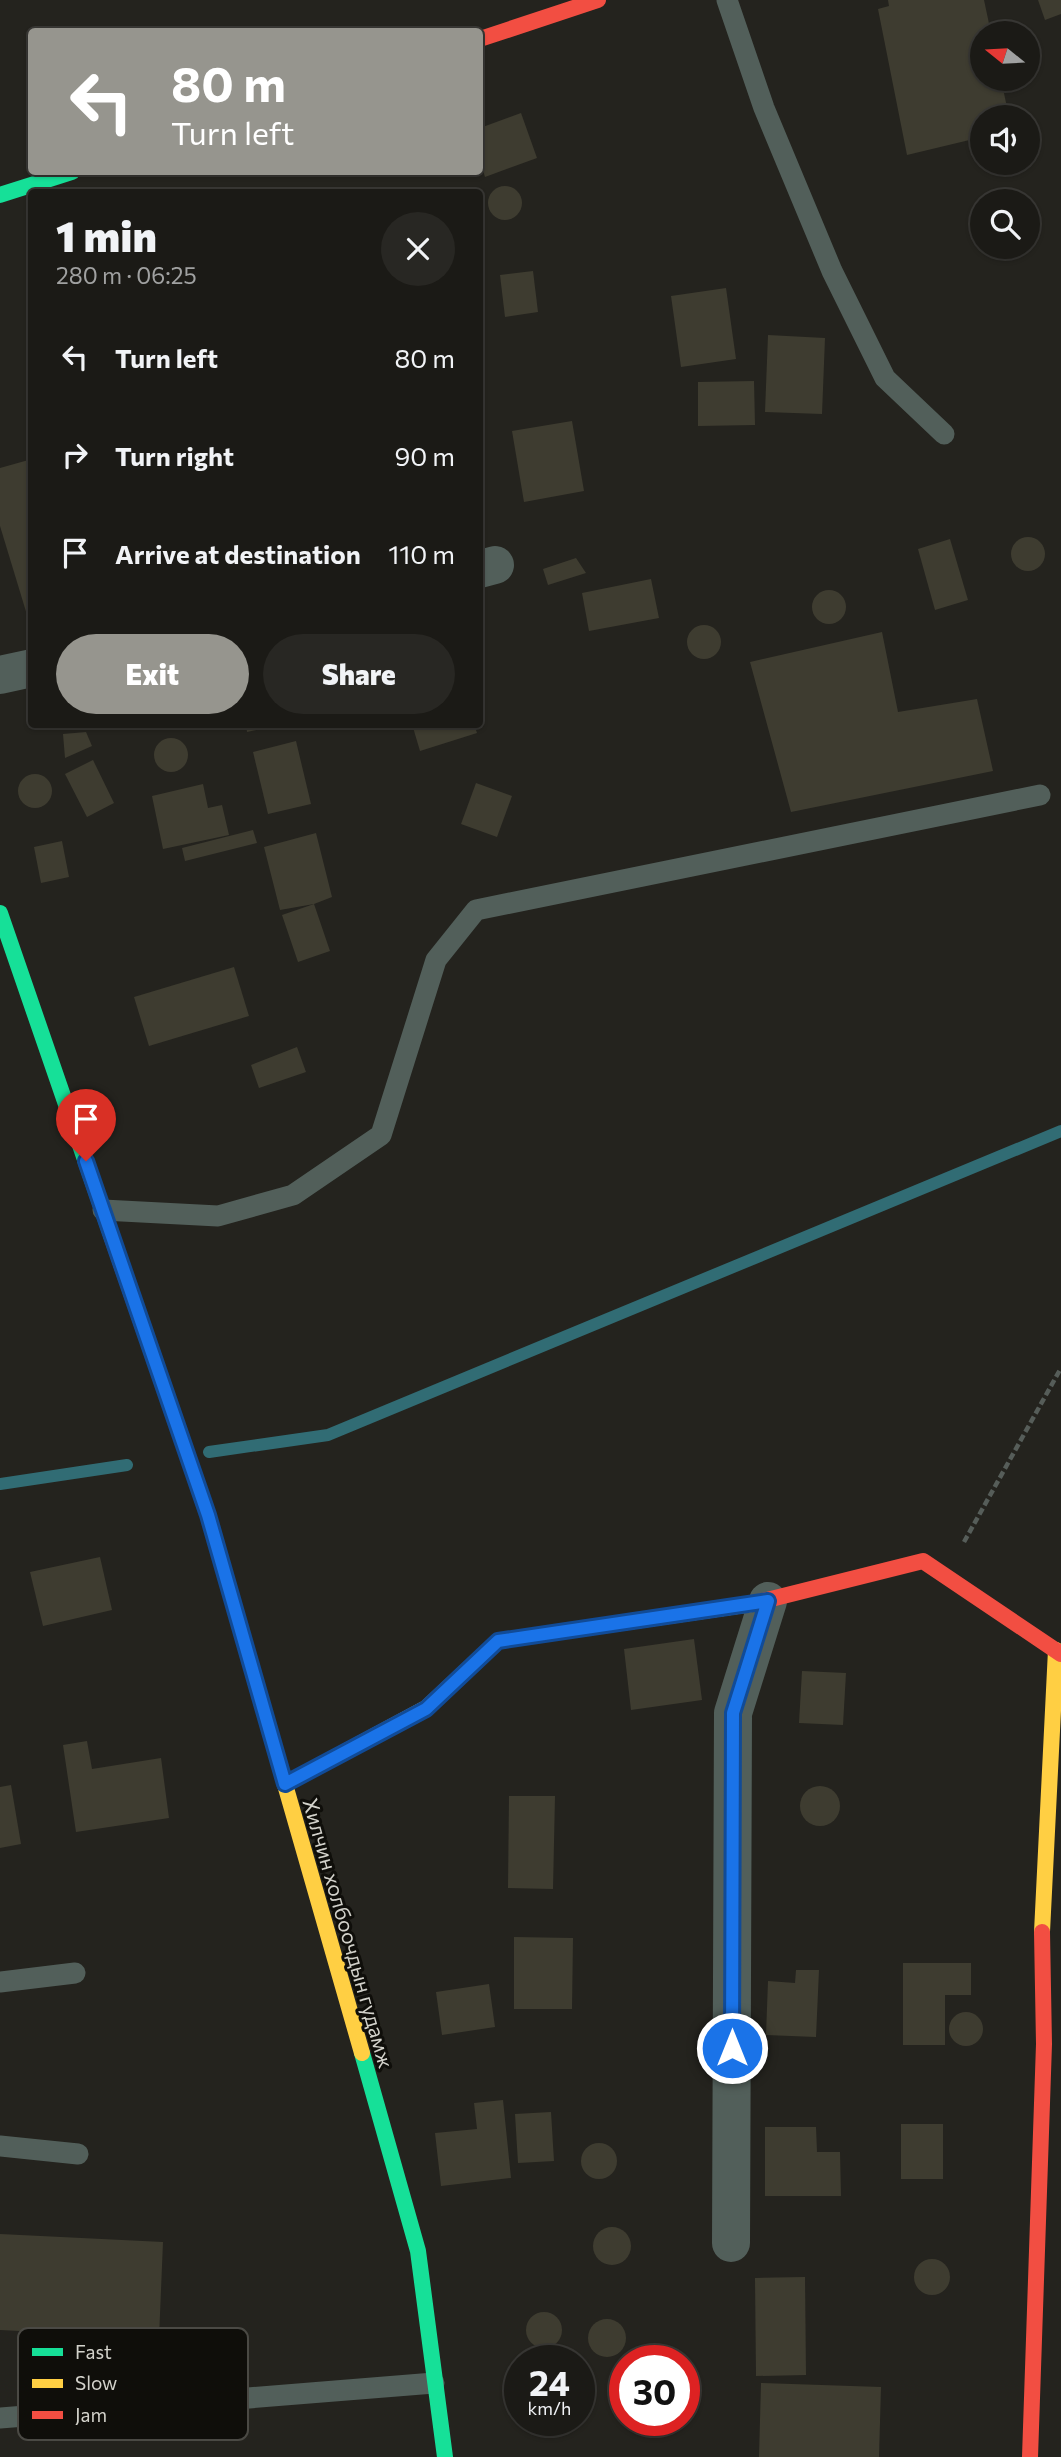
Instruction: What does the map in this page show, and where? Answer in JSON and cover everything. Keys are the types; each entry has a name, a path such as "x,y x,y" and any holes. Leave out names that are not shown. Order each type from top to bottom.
{"main road":[{"path":"483,38 563,6 598,0"},
{"path":"0,195 63,175"},
{"name":"Хилчин холбоочдын гудамж","path":"0,913 208,1515 418,2251 445,2457"},
{"path":"285,1784 426,1709 498,1641 768,1601 923,1561 1059,1652 1042,1899 1044,2045 1030,2457"}],"street":[{"path":"0,675 28,669"},
{"path":"731,2244 733,1713 768,1601"}],"lane":[{"path":"727,0 769,121 832,271 885,378 944,434"},
{"path":"103,1210 218,1216 293,1195 381,1135 436,960 476,910 1040,795"},
{"path":"0,1982 75,1973"},
{"path":"0,2146 78,2154"},
{"path":"248,2398 435,2383"},
{"path":"0,2418 18,2417"}],"path":[{"path":"944,1575 989,1502 1061,1368"}],"building":[{"path":"888,0 984,0 988,21 970,21 970,91 1004,91 1006,105 970,105 970,140 907,155 878,9 889,6"},
{"path":"1038,0 1061,0 1061,14 1045,20"},
{"path":"521,113 537,158 485,177 483,127"},
{"path":"505,186 517,191 522,203 517,215 505,220 493,215 488,203 493,191"},
{"path":"533,271 538,312 505,317 500,275"},
{"path":"726,288 736,359 681,367 671,296"},
{"path":"768,335 825,338 822,414 765,412"},
{"path":"754,381 755,425 698,426 698,382"},
{"path":"572,421 584,491 524,502 512,431"},
{"path":"28,460 28,618 0,526 0,468"},
{"path":"1028,537 1040,542 1045,554 1040,566 1028,571 1016,566 1011,554 1016,542"},
{"path":"950,539 968,600 935,610 918,549"},
{"path":"576,558 586,573 548,585 543,569"},
{"path":"651,579 659,618 589,631 582,593"},
{"path":"829,590 841,595 846,607 841,619 829,624 817,619 812,607 817,595"},
{"path":"704,625 716,630 721,642 716,654 704,659 692,654 687,642 692,630"},
{"path":"882,632 898,712 977,699 993,771 791,812 750,662"},
{"path":"246,728 266,728 247,732"},
{"path":"413,728 475,728 477,733 420,751"},
{"path":"86,732 92,746 65,758 63,734"},
{"path":"171,738 183,743 188,755 183,767 171,772 159,767 154,755 159,743"},
{"path":"296,741 311,804 268,814 253,752"},
{"path":"93,760 114,803 87,817 65,774"},
{"path":"35,774 47,779 52,791 47,803 35,808 23,803 18,791 23,779"},
{"path":"476,783 512,796 497,837 461,824"},
{"path":"203,784 208,808 222,805 229,835 163,849 152,796"},
{"path":"253,830 257,843 185,861 182,848"},
{"path":"316,833 332,897 314,904 280,910 264,847"},
{"path":"62,841 69,877 41,883 34,847"},
{"path":"314,904 330,951 298,962 282,915"},
{"path":"234,967 249,1016 149,1046 134,997"},
{"path":"297,1047 306,1072 259,1088 251,1065"},
{"path":"100,1557 112,1610 43,1626 30,1572"},
{"path":"694,1639 702,1700 631,1710 624,1649"},
{"path":"802,1671 846,1673 843,1725 799,1723"},
{"path":"87,1741 92,1769 161,1758 169,1818 76,1832 63,1745"},
{"path":"11,1785 21,1844 0,1848 0,1787"},
{"path":"820,1786 834,1792 840,1806 834,1820 820,1826 806,1820 800,1806 806,1792"},
{"path":"509,1796 555,1796 553,1889 508,1888"},
{"path":"514,1937 573,1938 572,2009 514,2009"},
{"path":"903,1963 971,1963 971,1995 945,1995 945,2045 903,2045"},
{"path":"796,1970 819,1970 816,2037 766,2035 768,1981 795,1983"},
{"path":"489,1984 495,2027 442,2035 436,1992"},
{"path":"966,2012 978,2017 983,2029 978,2041 966,2046 954,2041 949,2029 954,2017"},
{"path":"503,2100 511,2178 441,2186 435,2133 477,2129 474,2103"},
{"path":"551,2112 554,2161 518,2163 515,2114"},
{"path":"901,2124 943,2124 943,2179 901,2179"},
{"path":"765,2127 816,2127 817,2152 840,2152 841,2196 765,2196"},
{"path":"599,2143 612,2148 617,2161 612,2174 599,2179 586,2174 581,2161 586,2148"},
{"path":"612,2227 625,2233 631,2246 625,2259 612,2265 599,2259 593,2246 599,2233"},
{"path":"0,2234 163,2242 159,2328 0,2330"},
{"path":"932,2259 945,2264 950,2277 945,2290 932,2295 919,2290 914,2277 919,2264"},
{"path":"805,2277 806,2375 756,2376 755,2278"},
{"path":"537,2313 551,2313 561,2323 561,2337 554,2345 534,2345 527,2337 527,2323"},
{"path":"600,2321 614,2321 624,2331 624,2345 609,2345 609,2356 600,2355 595,2352 595,2345 590,2345 590,2331"},
{"path":"761,2383 881,2387 879,2457 759,2457"}],"waterway":[{"path":"209,1452 328,1435 1061,1131"},
{"path":"0,1484 127,1465"}],"traffic: fast":[{"path":"0,195 63,175"},
{"path":"0,913 112,1238"},
{"path":"362,2053 418,2251 445,2457"}],"traffic: slow":[{"path":"285,1784 426,1708 498,1641 751,1604"},
{"path":"1042,1932 1056,1650"},
{"path":"255,1680 362,2053"}],"traffic: jam":[{"path":"483,38 598,0"},
{"path":"112,1238 208,1515 255,1680"},
{"path":"751,1604 923,1561 1061,1654"},
{"path":"1030,2457 1044,2044 1042,1932"}],"route":[{"path":"86,1161 208,1515 285,1784 426,1709 498,1641 768,1601 733,1713 732,2048"}]}
